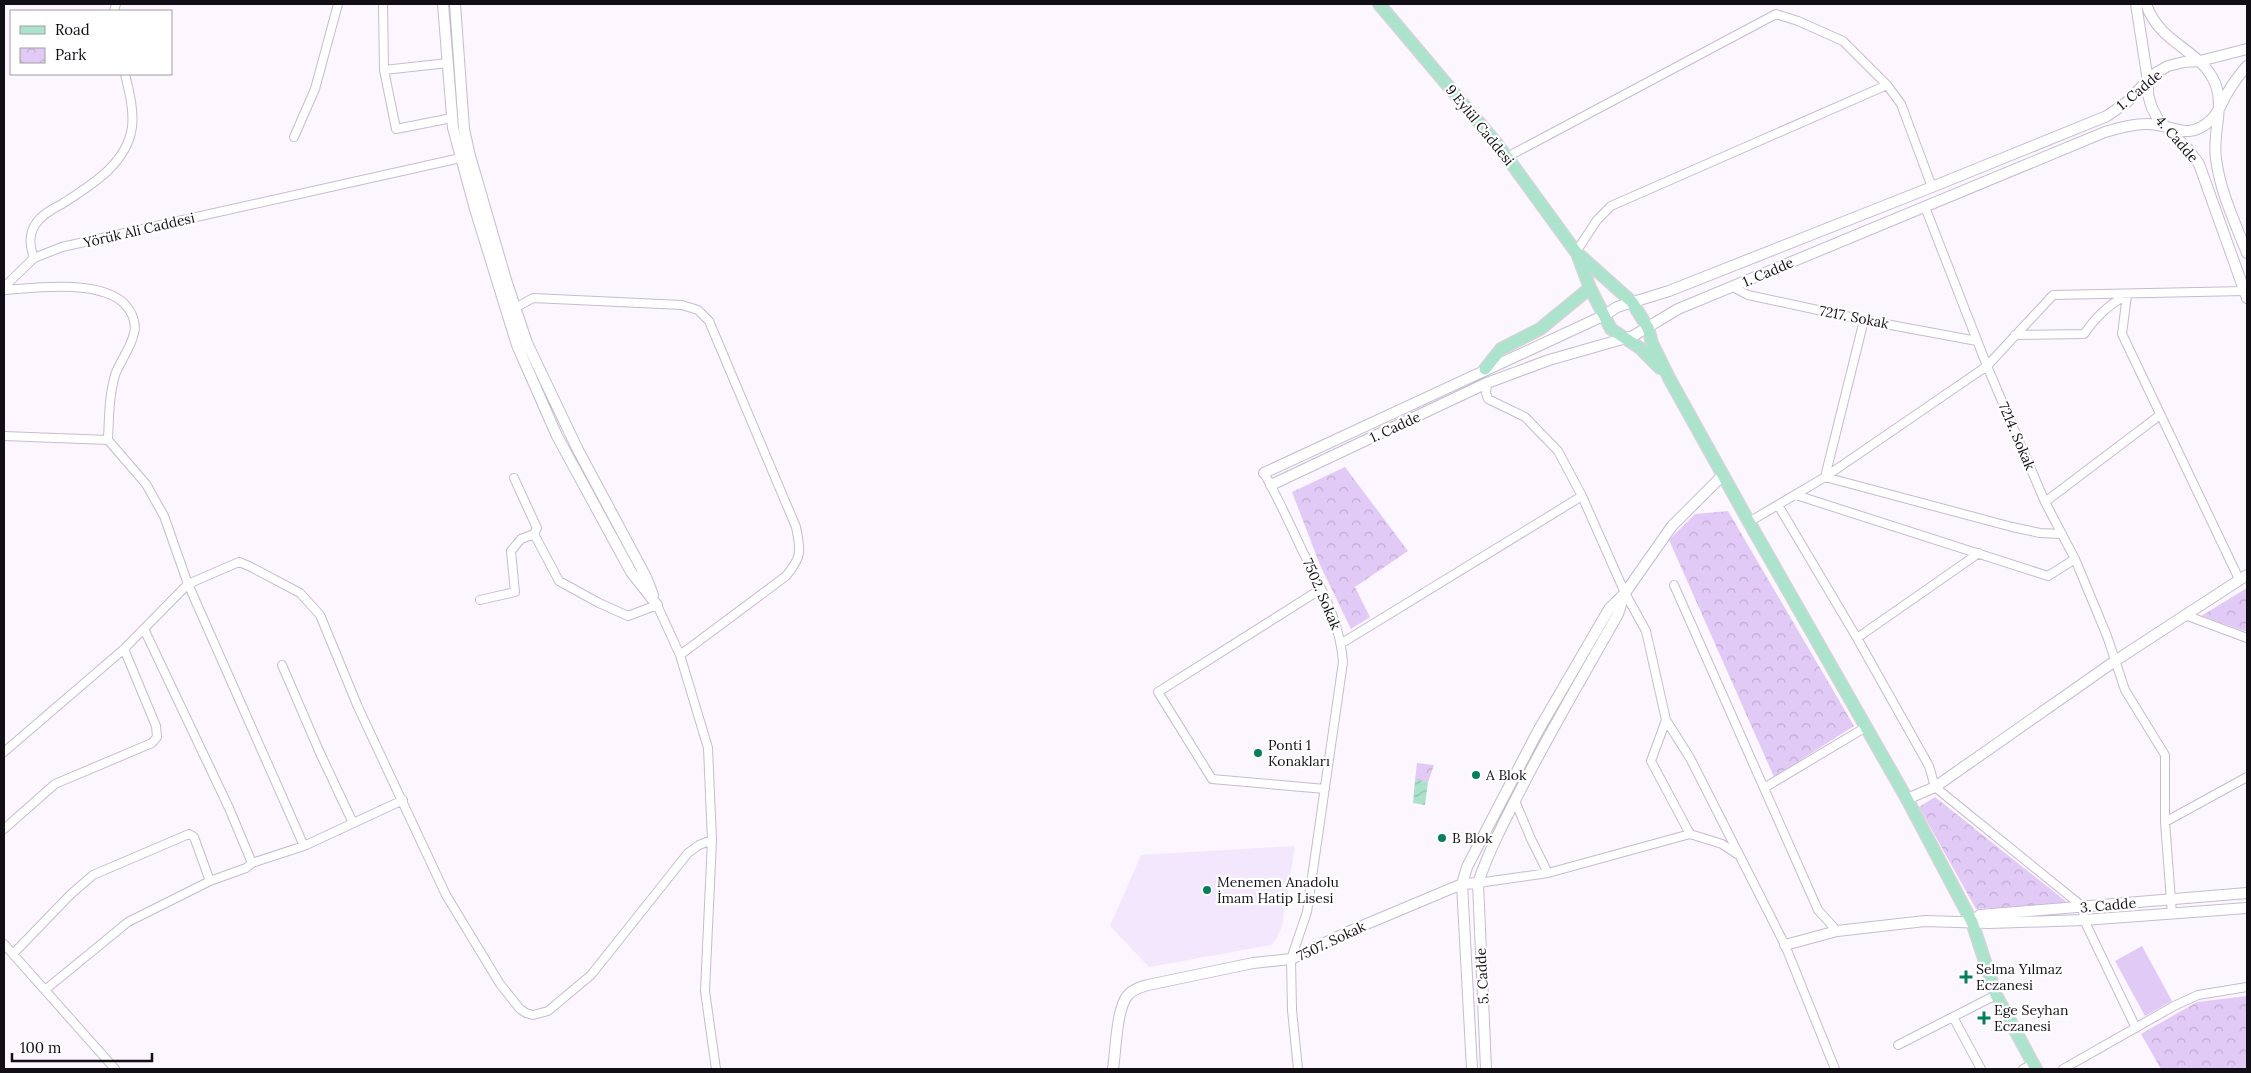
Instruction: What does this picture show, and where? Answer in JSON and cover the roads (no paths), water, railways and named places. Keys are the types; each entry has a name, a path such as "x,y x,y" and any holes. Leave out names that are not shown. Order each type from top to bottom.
{"main road":[{"name":"9 Eylül Caddesi","path":"1379,4 1507,157 1576,252 1632,302 1648,328 1652,343 1670,378 1749,522 1907,799 1972,922 1996,994 2031,1067"},
{"name":"9 Eylül Caddesi","path":"1576,252 1590,288 1611,329 1640,348 1670,378"},
{"path":"1485,369 1501,349 1540,329 1590,288"}],"street":[{"path":"294,137 315,89 338,4"},
{"path":"383,4 384,70 396,128 452,118"},
{"path":"443,4 452,118 527,343 578,450 646,576 680,655 708,748 712,840 705,991 716,1069"},
{"path":"455,4 465,157 517,345 557,436 630,572 657,605"},
{"name":"4. Cadde","path":"2136,4 2148,81 2148,95 2152,108 2158,119 2188,149 2199,164 2244,278 2246,294"},
{"name":"4. Cadde","path":"2146,4 2150,17 2161,30 2200,62 2214,81 2218,95 2215,141 2216,159 2226,200 2247,253"},
{"path":"1507,157 1776,14 1798,21 1843,41 1887,85 1902,104 1932,187"},
{"name":"1. Cadde","path":"1264,474 1485,369 1605,315 1617,307 1669,290 2107,116 2127,102 2154,74 2168,66 2184,62 2200,62 2247,49"},
{"path":"384,70 448,63"},
{"name":"1. Cadde","path":"1270,486 1487,383 1549,360 1623,338 1648,328 1678,309 2105,132 2129,125 2148,123 2176,131 2198,128 2210,121 2233,83 2247,66"},
{"path":"4,288 34,258 30,239 35,224 43,216 96,182 111,167 128,143 133,115 124,75"},
{"path":"1576,252 1598,220 1611,206 1887,85"},
{"name":"Yörük Ali Caddesi","path":"34,258 62,248 465,157"},
{"name":"7214. Sokak","path":"1925,207 1987,366 2045,502 2075,559 2125,690 2165,755 2165,822 2172,914"},
{"path":"4,288 61,286 98,289 127,306 133,318 135,332 112,386 108,440 155,498 172,538 188,584 304,846"},
{"name":"7217. Sokak","path":"1733,287 1748,295 1864,320 1978,341"},
{"path":"1749,522 1825,477 1987,366 2053,295 2246,294"},
{"path":"2015,335 2084,334 2109,305 2127,295"},
{"path":"1907,799 1935,787 2115,661 2243,577 2160,415 2122,334 2127,295"},
{"path":"515,308 533,298 682,305 698,310 709,321 796,527 801,548 798,563 786,576 680,655"},
{"path":"1825,477 1864,320"},
{"path":"1487,383 1486,393 1488,399 1525,417 1558,451 1582,496 1625,593 1646,631 1666,720 1690,758 1785,945 1835,1069"},
{"path":"2045,502 2160,415"},
{"path":"4,436 108,440"},
{"name":"7502. Sokak","path":"1264,474 1322,589 1337,625 1342,643 1343,662 1307,912 1291,959 1292,1010 1298,1069"},
{"path":"1472,1069 1462,884 1467,867 1538,731 1609,609 1625,593 1672,526 1723,474"},
{"path":"1825,477 2012,527 2040,533 2062,534"},
{"path":"480,600 515,592 511,552 521,539 534,534 537,528 514,478"},
{"path":"1796,495 2048,576 2075,559"},
{"path":"1342,643 1582,496"},
{"path":"1778,505 1858,638 1929,766 1935,787 2083,907 2084,920 2136,1028"},
{"path":"534,534 559,581 599,604 628,616 657,605"},
{"path":"1858,638 1979,553"},
{"path":"4,752 124,649 188,584 239,562 300,593 320,615 358,707 446,894 466,930 513,1001 526,1013 533,1015 548,1011 584,982 604,960 688,853 699,845 712,840"},
{"path":"1674,586 1818,910 1836,931"},
{"path":"1322,589 1158,692 1212,779 1324,790"},
{"path":"1478,884 1486,859 1515,801 1542,748 1618,614 1625,593"},
{"path":"2185,615 2247,638"},
{"path":"144,629 229,808 252,864"},
{"path":"4,829 56,784 152,743 158,737 156,726 124,649"},
{"path":"282,665 353,823"},
{"path":"1666,720 1651,761 1690,834"},
{"path":"1764,788 1866,727"},
{"path":"2165,822 2247,777"},
{"path":"44,990 128,922 210,881 304,846 403,800"},
{"path":"1515,801 1548,873"},
{"path":"12,954 71,894 93,875 189,834 194,837 210,881"},
{"path":"1462,884 1478,884 1548,873 1690,834 1722,844 1739,856"},
{"name":"7507. Sokak","path":"1113,1069 1121,1009 1127,996 1135,990 1148,984 1253,963 1291,959 1350,931 1462,884"},
{"name":"5. Cadde","path":"1478,884 1486,1069"},
{"name":"3. Cadde","path":"1972,922 1980,915 2247,893"},
{"name":"3. Cadde","path":"1785,945 1836,931 1925,921 2084,920 2247,908"},
{"path":"4,944 115,1069"},
{"path":"2063,1069 2198,995 2247,988"},
{"path":"1898,1045 1996,994"},
{"path":"1953,1018 1981,1069"}],"water":[{"path":"1415,780 1428,782 1425,805 1413,803"}],"place":[{"name":"Ponti 1 Konakları","path":"1258,753"},
{"name":"A Blok","path":"1476,775"},
{"name":"B Blok","path":"1442,838"},
{"name":"Menemen Anadolu İmam Hatip Lisesi","path":"1207,890"},
{"name":"Selma Yılmaz Eczanesi","path":"1966,977"},
{"name":"Ege Seyhan Eczanesi","path":"1984,1018"}]}
